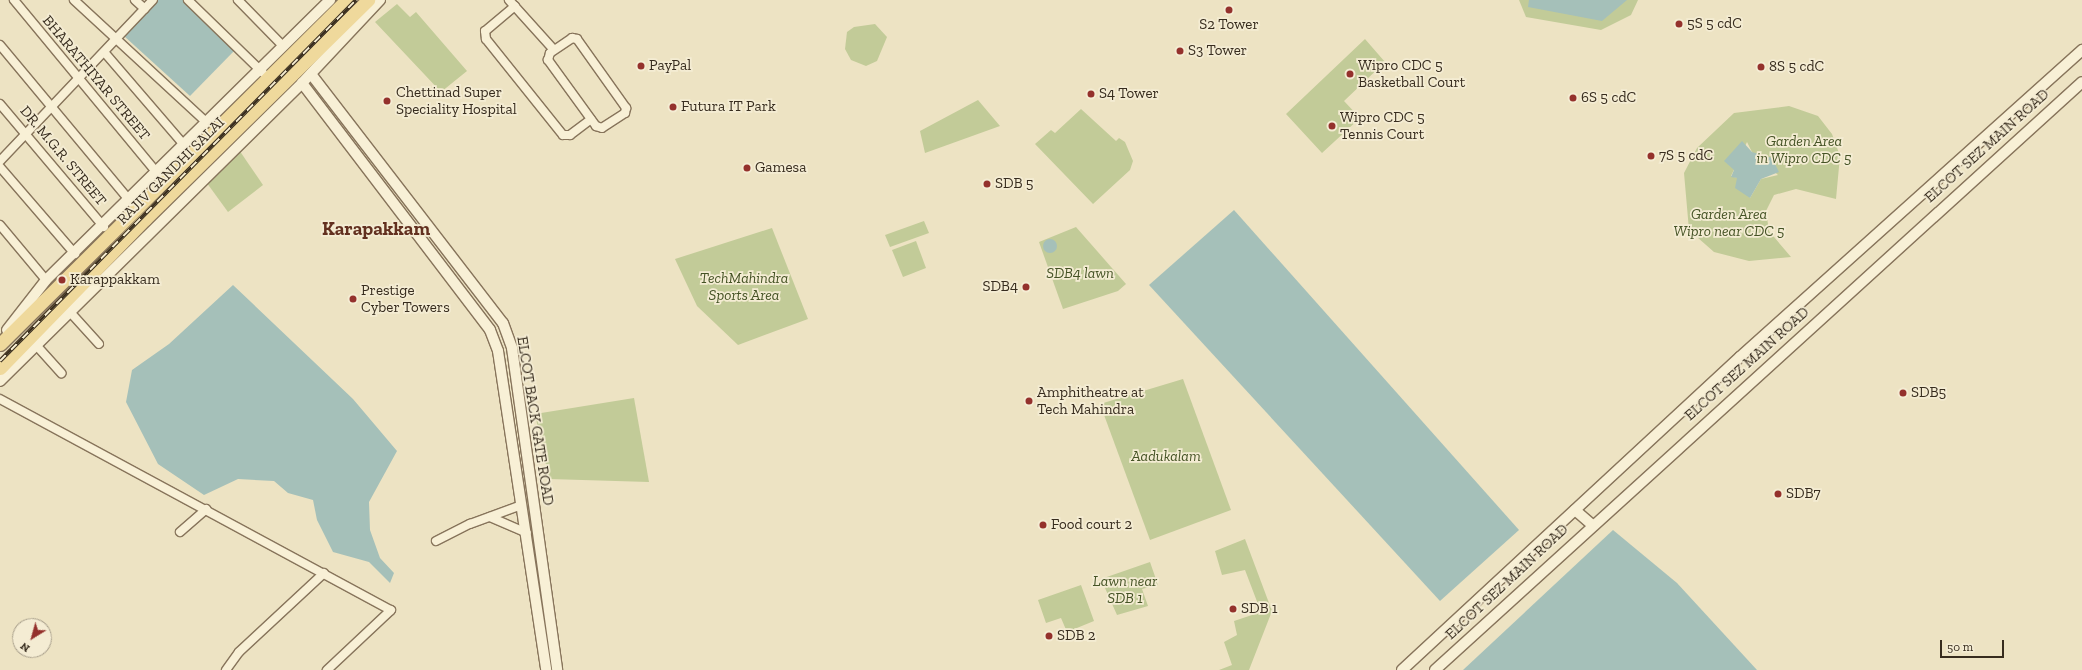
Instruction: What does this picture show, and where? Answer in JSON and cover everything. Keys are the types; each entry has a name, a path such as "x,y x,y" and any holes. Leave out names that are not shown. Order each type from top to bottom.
{"main road":[{"name":"RAJIV GANDHI SALAI","path":"0,344 132,204 264,74 347,0"},
{"name":"RAJIV GANDHI SALAI","path":"0,368 138,235 368,0"}],"street":[{"name":"BHARATHIYAR STREET","path":"14,0 77,80 158,174"},
{"path":"74,0 206,122"},
{"path":"135,0 145,9"},
{"path":"0,161 50,107 105,53 116,39 153,0"},
{"path":"188,0 264,74"},
{"path":"238,0 283,46"},
{"path":"0,339 46,280 104,227 132,204 206,122 264,74 283,46 330,0"},
{"path":"0,381 70,312 138,235 302,83 380,0"},
{"path":"556,49 513,2 485,31 486,39 563,135 591,119"},
{"path":"577,39 626,108 625,114 602,128 591,119 548,60 556,49 577,39"},
{"path":"0,45 132,204"},
{"name":"ELCOT SEZ MAIN ROAD","path":"1402,670 1821,284 2082,50"},
{"path":"105,53 184,145"},
{"name":"ELCOT BACK GATE ROAD","path":"311,74 503,323 512,348 558,670"},
{"name":"ELCOT SEZ MAIN ROAD","path":"1435,670 1591,524 2082,82"},
{"name":"ELCOT BACK GATE ROAD","path":"302,83 490,330 498,350 527,533 546,670"},
{"name":"DR. M.G.R. STREET","path":"0,104 104,227"},
{"path":"0,167 75,254"},
{"path":"0,225 46,280"},
{"path":"70,312 99,344"},
{"path":"36,345 61,373"},
{"path":"0,399 206,508 391,610 327,670"},
{"path":"509,421 522,421"},
{"path":"436,541 490,517 522,505"},
{"path":"180,532 206,508"},
{"path":"1575,510 1591,524"},
{"path":"490,517 527,533"},
{"path":"226,670 239,652 324,573"}],"green space":[{"path":"1519,0 1638,0 1631,15 1601,30 1526,17"},
{"path":"397,4 410,17 416,12 467,71 441,92 375,22"},
{"path":"875,24 887,37 877,61 866,66 851,60 845,49 847,32 854,27"},
{"path":"1365,39 1385,62 1344,101 1360,118 1322,153 1286,114"},
{"path":"978,100 1000,126 925,153 920,131"},
{"path":"1789,106 1818,116 1832,134 1840,156 1836,199 1796,189 1774,195 1766,211 1769,231 1791,257 1749,261 1714,252 1689,230 1684,173 1697,148 1734,113","holes":["1747,142 1752,152 1778,175 1761,179 1750,198 1737,178 1731,176"]},
{"path":"1081,109 1116,141 1119,138 1125,142 1133,161 1130,170 1093,204 1035,144 1051,130 1055,133"},
{"path":"237,147 263,185 228,212 204,179"},
{"path":"924,221 929,233 890,247 885,235"},
{"name":"SDB4 lawn","path":"1076,227 1126,284 1118,291 1063,309 1039,242"},
{"name":"TechMahindra Sports Area","path":"772,228 808,319 738,345 697,306 675,259"},
{"path":"916,241 926,268 903,277 892,250"},
{"name":"Aadukalam","path":"1183,379 1231,510 1150,540 1100,404"},
{"path":"634,398 649,482 549,479 535,414"},
{"path":"1245,539 1272,611 1249,670 1219,670 1232,665 1224,642 1237,635 1234,621 1261,612 1245,570 1222,575 1215,551"},
{"name":"Lawn near SDB 1","path":"1150,562 1158,585 1142,589 1148,606 1117,615 1101,579"},
{"path":"1081,585 1094,621 1067,632 1061,618 1046,623 1038,600"}],"water":[{"path":"158,0 184,0 235,50 190,96 124,36"},
{"path":"1529,0 1627,0 1602,21 1528,7"},
{"path":"1742,141 1752,152 1772,158 1779,172 1761,179 1750,198 1735,188 1737,178 1731,177 1734,170 1724,161"},
{"path":"1234,210 1519,530 1440,601 1149,285"},
{"path":"1047,239 1053,239 1057,243 1057,249 1053,253 1047,253 1043,249 1043,243"},
{"path":"233,285 353,399 397,451 369,502 370,530 380,558 394,573 390,583 369,562 333,552 317,520 313,500 288,493 274,481 238,479 204,495 158,464 126,402 132,370 169,344"},
{"path":"1613,530 1677,583 1757,670 1463,670"}],"railway":[{"path":"0,361 356,0"}],"place":[{"name":"S2 Tower","path":"1229,10"},
{"name":"5S 5 cdC","path":"1679,24"},
{"name":"S3 Tower","path":"1180,51"},
{"name":"PayPal","path":"641,66"},
{"name":"8S 5 cdC","path":"1761,67"},
{"name":"Wipro CDC 5 Basketball Court","path":"1350,74"},
{"name":"S4 Tower","path":"1091,94"},
{"name":"6S 5 cdC","path":"1573,98"},
{"name":"Chettinad Super Speciality Hospital","path":"387,101"},
{"name":"Futura IT Park","path":"673,107"},
{"name":"Wipro CDC 5 Tennis Court","path":"1332,126"},
{"name":"7S 5 cdC","path":"1651,156"},
{"name":"Gamesa","path":"747,168"},
{"name":"SDB 5","path":"987,184"},
{"name":"Karappakkam","path":"62,280"},
{"name":"SDB4","path":"1026,287"},
{"name":"Prestige Cyber Towers","path":"353,299"},
{"name":"SDB5","path":"1903,393"},
{"name":"Amphitheatre at Tech Mahindra","path":"1029,401"},
{"name":"SDB7","path":"1778,494"},
{"name":"Food court 2","path":"1043,525"},
{"name":"SDB 1","path":"1233,609"},
{"name":"SDB 2","path":"1049,636"}],"district":[{"name":"Karapakkam","path":"376,229"}],"park label":[{"name":"Garden Area in Wipro CDC 5","path":"1804,150"},
{"name":"Garden Area Wipro near CDC 5","path":"1729,222"}]}
